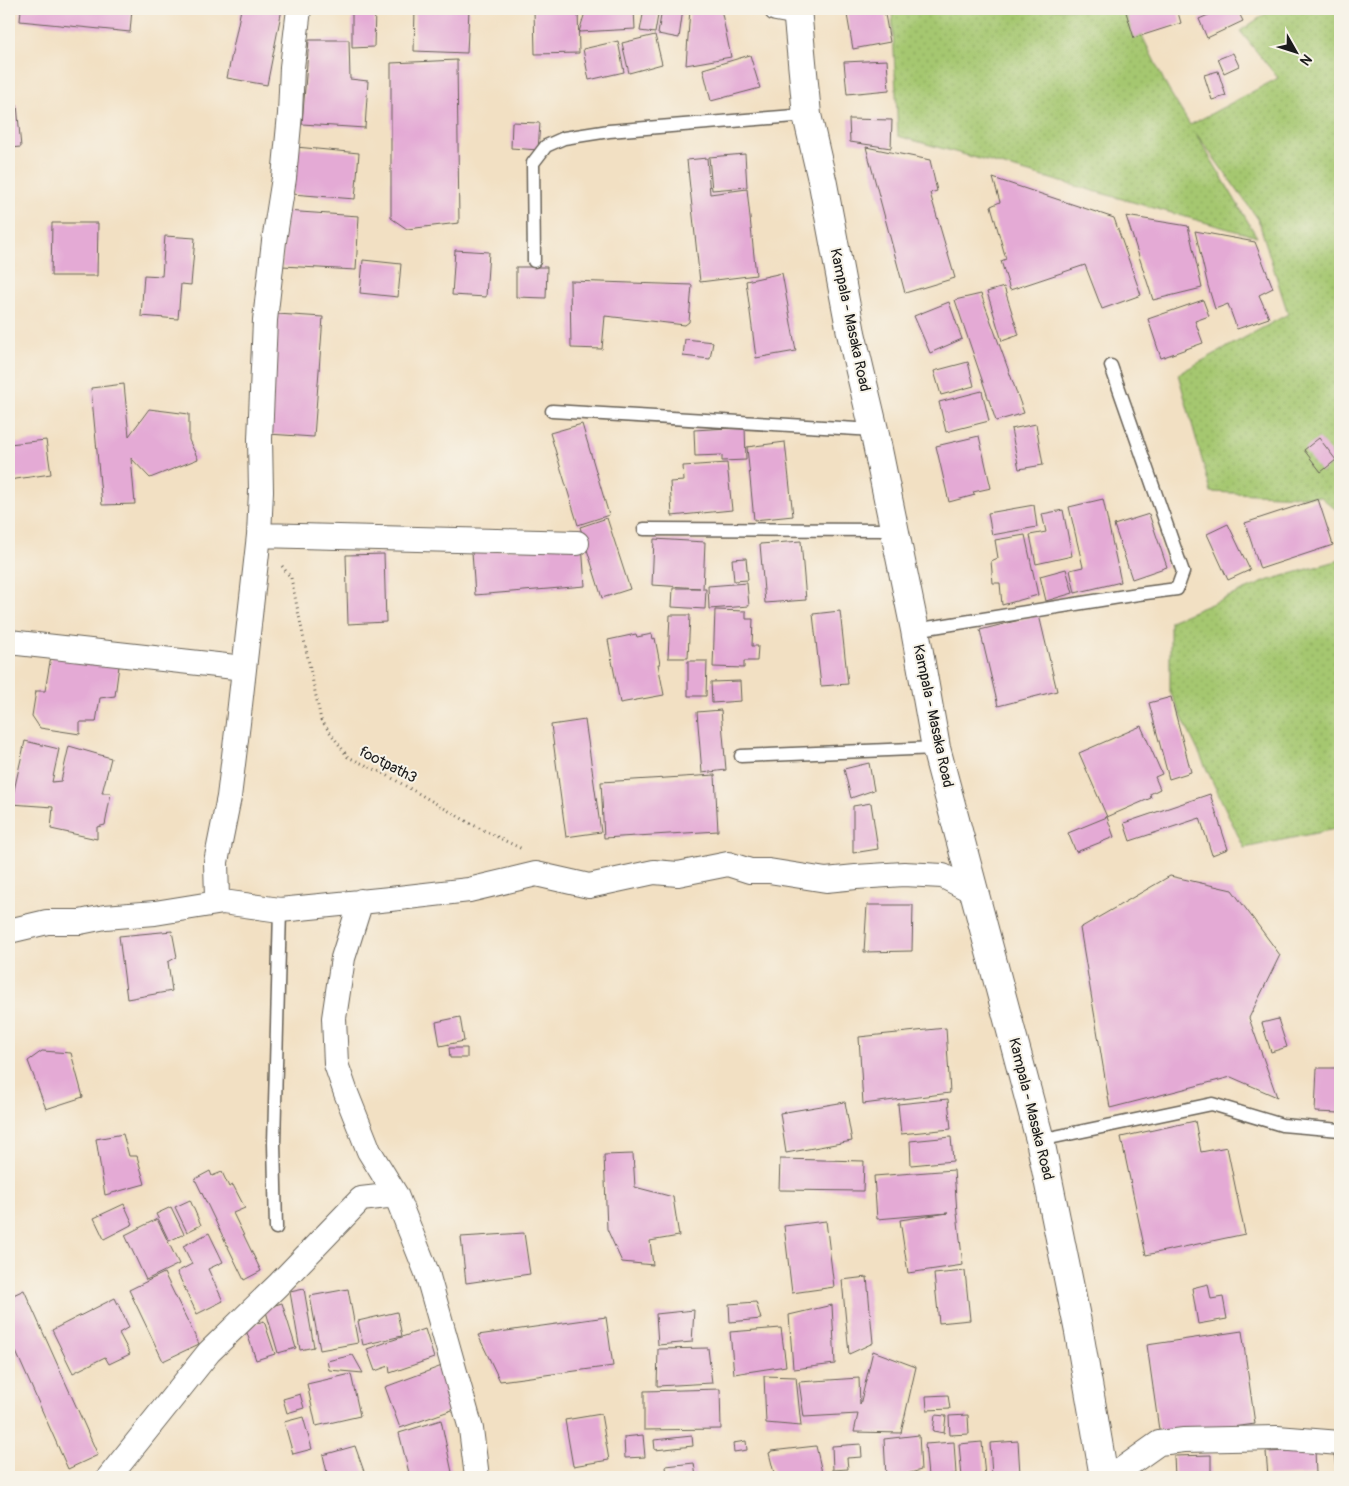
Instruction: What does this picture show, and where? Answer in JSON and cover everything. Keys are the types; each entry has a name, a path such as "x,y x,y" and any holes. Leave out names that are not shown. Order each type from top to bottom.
{"highway":[{"name":"Kampala - Masaka Road","path":"790,10 807,115 915,630 936,748 1040,1140 1079,1332 1104,1477"}],"street":[{"path":"223,902 217,898 216,862 229,797 260,534 260,439 265,320 274,241 284,178 292,66 299,9"},
{"path":"260,534 577,543"},
{"path":"9,642 244,668"},
{"path":"9,930 47,922 80,922 223,902 280,910 361,902 469,890 536,874 588,886 654,872 678,874 728,864 750,871 769,871 826,880 904,874 943,876 976,894"},
{"path":"361,902 343,958 334,1018 336,1064 369,1151 396,1194 427,1273 471,1429 477,1477"},
{"path":"109,1477 209,1352 279,1284 361,1199 396,1194"},
{"path":"1111,1477 1159,1443 1184,1440 1277,1438 1340,1442"}],"lane":[{"path":"534,261 533,164 546,146 564,138 609,131 807,115"},
{"path":"915,630 1177,589 1183,572 1111,366"},
{"path":"552,411 874,430"},
{"path":"644,529 894,530"},
{"path":"741,756 936,748"},
{"path":"276,1228 274,1143 280,910"},
{"path":"1040,1140 1212,1104 1282,1125 1340,1130"}],"path":[{"name":"footpath3","path":"260,534 291,578 321,720 348,758 385,774 473,825 526,851"}],"green space":[{"path":"892,9 1129,9 1168,89 1190,125 1278,78 1240,31 1273,9 1340,9 1340,513 1321,497 1211,492 1178,374 1288,314 1258,219 1195,132 1257,237 898,136"},
{"path":"1340,560 1340,828 1244,848 1170,692 1170,621 1269,580"}],"building":[{"path":"21,9 132,9 130,32 20,21"},
{"path":"241,9 282,9 267,85 227,78"},
{"path":"352,9 375,9 374,47 352,48"},
{"path":"415,9 469,9 467,53 414,51"},
{"path":"534,9 578,9 579,53 535,54"},
{"path":"586,9 634,9 635,29 579,32"},
{"path":"644,9 659,9 655,33 640,31"},
{"path":"662,9 683,9 679,38 658,34"},
{"path":"690,9 721,9 731,57 686,65"},
{"path":"846,9 884,9 890,42 853,49"},
{"path":"1125,9 1177,9 1181,23 1134,38"},
{"path":"1222,9 1237,9 1243,21 1207,38 1199,19"},
{"path":"655,35 662,64 629,73 622,43"},
{"path":"309,40 349,40 350,79 368,81 365,128 302,124"},
{"path":"618,41 624,72 589,80 583,49"},
{"path":"1233,53 1239,66 1224,73 1218,59"},
{"path":"750,55 760,88 711,101 703,69"},
{"path":"457,60 459,223 407,229 391,218 391,63"},
{"path":"887,60 889,90 847,94 844,62"},
{"path":"1218,71 1226,96 1212,100 1204,75"},
{"path":"9,105 17,105 21,147 9,148"},
{"path":"849,119 892,120 891,148 850,142"},
{"path":"512,122 540,123 538,150 511,148"},
{"path":"296,147 359,153 355,199 292,194"},
{"path":"866,147 930,160 937,191 930,193 955,278 905,293"},
{"path":"745,154 747,187 712,190 709,157"},
{"path":"707,158 710,194 747,189 756,275 700,282 687,160"},
{"path":"993,178 1114,218 1141,295 1102,309 1085,265 1010,290 1001,261 1006,259 991,206 1000,202"},
{"path":"285,211 359,216 356,270 282,266"},
{"path":"1126,216 1188,226 1202,288 1153,300"},
{"path":"52,223 98,223 97,276 51,276"},
{"path":"1195,231 1255,242 1273,288 1259,295 1269,318 1237,329 1228,304 1215,309"},
{"path":"165,236 195,238 191,285 181,284 178,319 141,316 144,275 162,276"},
{"path":"455,250 489,252 486,297 452,295"},
{"path":"363,260 401,264 398,297 360,293"},
{"path":"516,267 547,267 546,298 516,297"},
{"path":"782,273 796,351 756,358 746,281"},
{"path":"570,281 692,285 689,322 685,325 605,316 602,349 571,348"},
{"path":"1004,287 1019,335 1002,341 987,292"},
{"path":"981,294 1024,413 996,421 955,300"},
{"path":"1203,300 1209,316 1195,321 1203,343 1161,358 1148,319"},
{"path":"949,302 962,339 930,353 914,316"},
{"path":"277,314 323,317 314,437 268,434"},
{"path":"685,339 713,342 710,359 683,356"},
{"path":"968,362 974,386 941,395 934,371"},
{"path":"124,384 129,436 149,409 189,414 189,440 198,459 150,478 131,458 135,504 102,505 91,388"},
{"path":"982,391 989,421 946,432 939,402"},
{"path":"582,424 609,515 578,525 550,433"},
{"path":"1036,424 1043,465 1019,469 1011,429"},
{"path":"745,427 746,460 722,461 722,455 695,456 694,430"},
{"path":"979,436 991,488 973,492 975,495 949,502 936,446"},
{"path":"1319,438 1336,460 1321,472 1304,450"},
{"path":"46,440 51,474 9,480 9,444"},
{"path":"785,442 793,516 754,520 747,447"},
{"path":"727,463 732,510 672,516 670,482 684,481 683,466"},
{"path":"1103,499 1121,582 1075,593 1070,570 1083,567 1069,507"},
{"path":"1318,499 1333,545 1260,569 1245,523"},
{"path":"1034,505 1037,527 992,535 988,513"},
{"path":"1063,510 1072,556 1036,564 1030,535 1046,532 1042,514"},
{"path":"1149,514 1167,567 1132,579 1114,525"},
{"path":"607,518 630,589 602,598 580,527"},
{"path":"1228,524 1250,570 1228,580 1207,534"},
{"path":"1025,535 1038,595 1002,605 1000,583 993,583 991,561 998,558 995,540"},
{"path":"654,539 705,542 703,589 706,589 705,609 672,607 673,588 700,588 652,585"},
{"path":"801,541 806,600 765,603 760,544"},
{"path":"582,544 585,586 475,595 472,552"},
{"path":"384,554 386,622 348,624 346,555"},
{"path":"746,558 748,580 734,581 732,559"},
{"path":"1066,569 1073,593 1046,601 1040,576"},
{"path":"747,583 749,606 709,609 708,586"},
{"path":"715,610 746,611 746,619 753,619 752,646 758,646 757,661 744,661 744,668 713,667"},
{"path":"840,611 848,684 821,686 813,614"},
{"path":"670,615 690,615 688,658 668,658"},
{"path":"1039,615 1057,691 998,706 980,630"},
{"path":"636,634 637,637 652,634 653,639 655,638 664,695 620,703 608,640"},
{"path":"51,656 119,666 115,696 100,698 96,722 80,722 80,734 40,728 32,716 36,691 45,691"},
{"path":"688,661 707,661 706,696 688,696"},
{"path":"740,681 741,701 712,703 711,682"},
{"path":"1171,697 1191,772 1169,779 1149,703"},
{"path":"721,710 726,770 702,773 697,712"},
{"path":"585,720 601,832 566,837 551,725"},
{"path":"1141,726 1162,774 1155,777 1160,789 1150,794 1151,798 1107,817 1079,753"},
{"path":"25,741 59,749 52,782 61,781 69,746 111,758 102,793 111,793 105,825 97,827 97,839 51,829 53,807 11,804"},
{"path":"869,763 874,790 851,798 844,769"},
{"path":"715,775 718,831 604,838 601,782"},
{"path":"1210,794 1228,849 1212,855 1200,818 1130,841 1124,823"},
{"path":"871,803 878,849 853,853 853,806"},
{"path":"1107,817 1114,837 1076,852 1068,833"},
{"path":"1170,876 1232,890 1280,955 1249,1018 1277,1097 1231,1077 1110,1108 1080,928"},
{"path":"867,905 913,905 912,951 864,952"},
{"path":"172,931 177,957 168,962 172,991 127,999 119,936"},
{"path":"460,1017 464,1041 440,1046 436,1022"},
{"path":"1278,1019 1287,1047 1271,1052 1262,1023"},
{"path":"946,1028 950,1093 863,1104 859,1037"},
{"path":"449,1048 467,1048 467,1058 450,1058"},
{"path":"42,1051 71,1053 83,1097 46,1109 28,1061"},
{"path":"1317,1068 1340,1068 1340,1113 1315,1112"},
{"path":"948,1099 951,1129 901,1134 898,1104"},
{"path":"845,1102 852,1141 786,1153 780,1113"},
{"path":"1195,1121 1201,1152 1227,1147 1245,1234 1146,1255 1121,1137"},
{"path":"123,1134 129,1156 137,1156 145,1184 105,1195 96,1139"},
{"path":"951,1137 953,1161 911,1165 910,1141"},
{"path":"633,1154 635,1187 673,1197 679,1236 650,1241 653,1265 622,1262 607,1229 604,1155"},
{"path":"780,1159 864,1161 863,1191 779,1190"},
{"path":"954,1170 963,1265 908,1273 900,1220 948,1213 877,1219 874,1176"},
{"path":"210,1171 212,1176 222,1172 229,1187 233,1185 245,1208 233,1213 261,1271 244,1280 195,1179"},
{"path":"190,1200 201,1225 187,1232 175,1207"},
{"path":"124,1204 133,1224 104,1239 94,1218"},
{"path":"171,1207 184,1234 169,1241 156,1214"},
{"path":"157,1219 179,1264 146,1280 125,1235"},
{"path":"826,1221 834,1287 792,1293 784,1226"},
{"path":"209,1233 223,1262 208,1269 223,1301 197,1314 177,1272 192,1264 183,1246"},
{"path":"524,1233 530,1274 466,1283 461,1237"},
{"path":"965,1271 970,1320 939,1323 934,1274"},
{"path":"164,1273 199,1344 163,1361 129,1290"},
{"path":"867,1277 873,1343 849,1354 842,1280"},
{"path":"1208,1284 1211,1299 1223,1297 1227,1319 1198,1324 1192,1288"},
{"path":"304,1289 314,1347 300,1350 290,1292"},
{"path":"348,1289 358,1343 320,1350 310,1296"},
{"path":"24,1290 98,1455 68,1469 9,1336 9,1297"},
{"path":"115,1298 129,1327 119,1333 130,1354 109,1364 105,1357 73,1373 52,1330"},
{"path":"756,1302 761,1319 730,1322 729,1304"},
{"path":"282,1303 296,1348 278,1353 265,1308"},
{"path":"832,1305 835,1364 794,1369 789,1315"},
{"path":"694,1310 692,1342 658,1345 656,1314"},
{"path":"397,1312 402,1336 363,1345 358,1321"},
{"path":"606,1317 613,1366 500,1381 478,1335"},
{"path":"264,1321 275,1354 256,1360 245,1327"},
{"path":"781,1328 786,1366 734,1374 730,1332"},
{"path":"425,1329 434,1358 390,1373 389,1366 375,1371 367,1349"},
{"path":"1242,1331 1255,1424 1160,1437 1147,1345"},
{"path":"708,1348 712,1383 657,1386 658,1349"},
{"path":"873,1351 916,1367 901,1433 854,1432 858,1414 804,1417 799,1382 859,1378 860,1405"},
{"path":"353,1355 363,1373 329,1370 327,1361"},
{"path":"442,1366 455,1409 400,1428 385,1387"},
{"path":"351,1374 360,1416 316,1426 307,1384"},
{"path":"764,1376 796,1377 801,1426 766,1423"},
{"path":"720,1389 721,1429 644,1430 644,1391"},
{"path":"300,1394 304,1408 287,1413 283,1399"},
{"path":"948,1395 950,1409 927,1410 926,1396"},
{"path":"601,1414 609,1460 573,1466 565,1420"},
{"path":"935,1415 946,1416 944,1433 933,1431"},
{"path":"968,1415 969,1434 950,1435 949,1416"},
{"path":"303,1417 312,1449 293,1454 284,1422"},
{"path":"441,1420 453,1477 410,1477 399,1433"},
{"path":"643,1435 645,1457 625,1458 624,1437"},
{"path":"919,1435 921,1470 896,1477 886,1477 884,1439"},
{"path":"692,1436 693,1446 655,1450 654,1440"},
{"path":"746,1441 747,1450 734,1452 733,1443"},
{"path":"1018,1441 1020,1474 992,1476 990,1443"},
{"path":"954,1442 956,1474 928,1476 925,1444"},
{"path":"982,1442 985,1477 962,1477 959,1444"},
{"path":"861,1444 862,1457 847,1458 848,1469 833,1470 832,1446"},
{"path":"1333,1445 1340,1445 1340,1477 1337,1477"},
{"path":"355,1446 366,1477 328,1477 323,1455"},
{"path":"816,1446 823,1477 775,1477 769,1453 771,1451"},
{"path":"1315,1450 1316,1474 1268,1476 1266,1452"},
{"path":"1211,1455 1211,1477 1175,1477 1174,1456"},
{"path":"694,1463 696,1477 667,1477 666,1466"}]}
